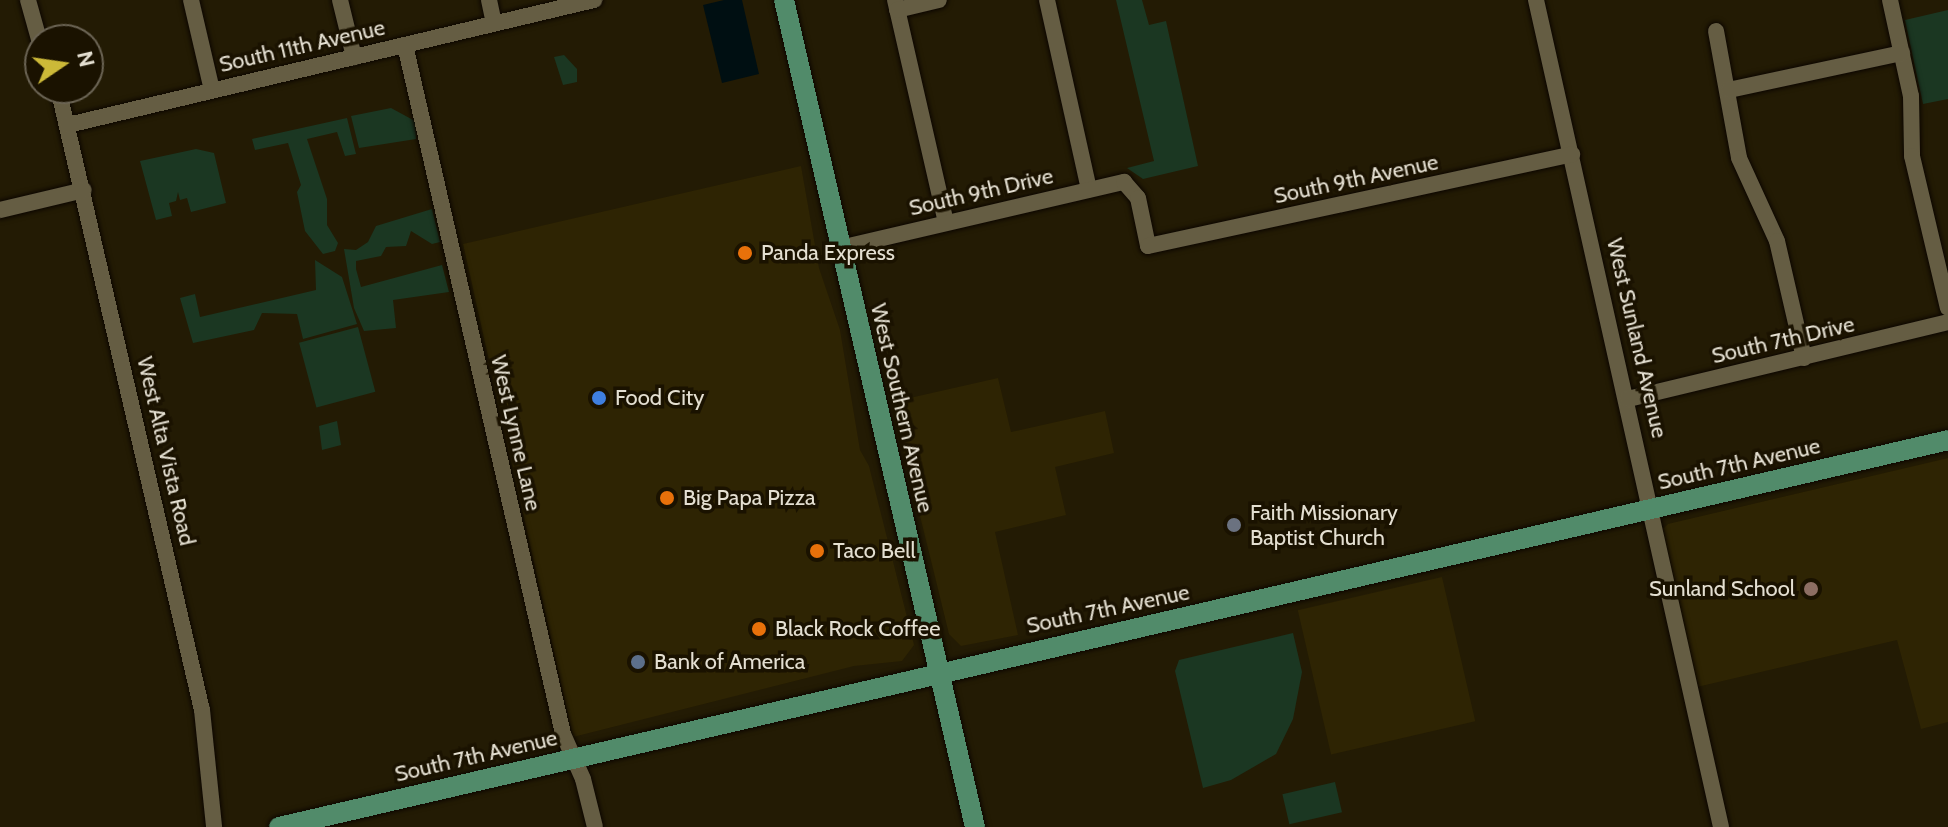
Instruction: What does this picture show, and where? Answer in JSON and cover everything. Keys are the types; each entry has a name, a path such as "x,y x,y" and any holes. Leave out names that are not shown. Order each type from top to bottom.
{"main road":[{"name":"West Southern Avenue","path":"784,0 975,827"},
{"name":"South 7th Avenue","path":"279,827 1948,440"}],"street":[{"path":"28,0 35,24"},
{"path":"191,0 212,90"},
{"path":"340,0 354,57"},
{"path":"489,0 494,23"},
{"name":"South 11th Avenue","path":"68,125 594,0"},
{"path":"939,0 896,5 946,222"},
{"path":"1047,0 1089,189"},
{"name":"West Sunland Avenue","path":"1536,0 1628,399 1716,826"},
{"path":"1890,0 1911,96 1912,156 1948,308"},
{"path":"1716,31 1729,90 1727,106 1739,158 1777,241 1804,358"},
{"name":"West Lynne Lane","path":"405,45 572,758 583,779 595,827"},
{"path":"1729,90 1902,53"},
{"name":"West Alta Vista Road","path":"62,104 202,710 214,827"},
{"name":"South 9th Avenue","path":"1131,186 1148,246 1572,154"},
{"name":"South 9th Drive","path":"840,248 1089,189 1118,183 1131,186"},
{"path":"0,210 84,190"},
{"name":"South 7th Drive","path":"1628,399 1948,322"}],"shaded area":[{"path":"742,0 759,74 722,83 703,5"},
{"path":"801,166 819,268 840,330 860,450 869,466 914,645 902,661 854,666 573,737 463,244"},
{"path":"998,378 1011,432 1105,411 1114,453 1055,467 1066,515 995,532 1018,635 961,646 949,634 892,402"},
{"name":"Sunland School","path":"1948,458 1948,722 1921,729 1897,640 1697,687 1662,530 1668,524"},
{"path":"1442,577 1475,721 1331,754 1298,610"}],"green space":[{"path":"1116,0 1142,0 1149,25 1166,21 1198,166 1143,179 1127,168 1154,161"},
{"path":"1948,10 1948,99 1923,104 1905,20"},
{"path":"564,55 577,69 577,82 563,85 554,57"},
{"path":"391,108 415,121 416,139 359,148 351,116"},
{"path":"347,118 356,154 345,156 337,132 307,139 327,199 327,225 338,243 335,251 323,254 305,231 297,192 301,185 288,143 255,150 252,139"},
{"path":"196,149 214,153 226,203 191,212 187,198 180,200 178,192 176,201 169,203 172,216 156,220 140,161"},
{"path":"432,209 440,242 432,244 411,231 406,246 386,247 381,256 356,261 356,269 361,287 442,265 449,292 393,300 396,328 364,331 354,308 344,249 356,250 368,242 376,226"},
{"path":"315,260 342,277 357,324 303,339 297,314 262,313 254,330 193,343 180,298 195,294 200,317 316,290"},
{"path":"358,327 375,392 316,408 299,343"},
{"path":"337,421 341,445 322,450 319,426"},
{"path":"1293,633 1302,672 1293,719 1276,754 1231,780 1203,788 1175,671 1179,660"},
{"path":"1335,782 1342,812 1289,824 1282,794"}],"place":[{"name":"Panda Express","path":"745,253"},
{"name":"Food City","path":"599,398"},
{"name":"Big Papa Pizza","path":"667,498"},
{"name":"Faith Missionary Baptist Church","path":"1234,525"},
{"name":"Taco Bell","path":"817,551"},
{"name":"Sunland School","path":"1811,589"},
{"name":"Black Rock Coffee","path":"759,629"},
{"name":"Bank of America","path":"638,662"}]}
